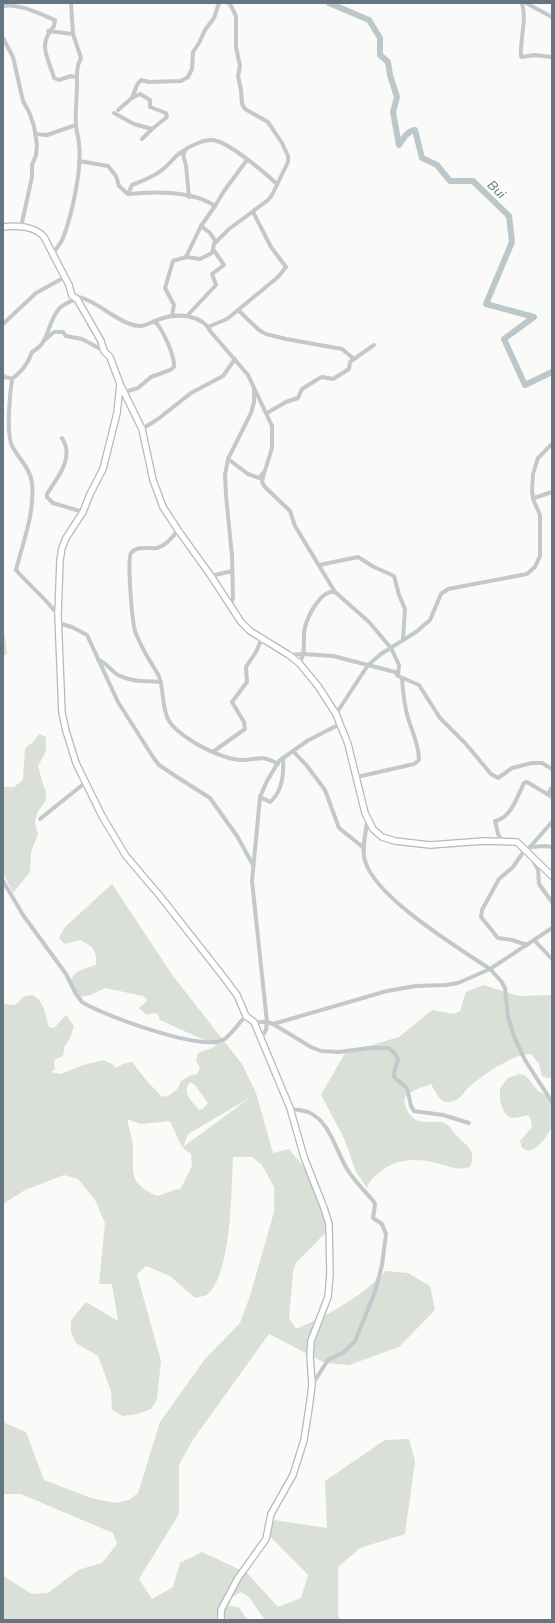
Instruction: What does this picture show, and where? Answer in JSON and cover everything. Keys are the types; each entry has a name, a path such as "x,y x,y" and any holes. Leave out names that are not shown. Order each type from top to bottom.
{"street":[{"path":"53,253 63,239 80,161 80,146 76,125 76,77 78,63 81,58 73,34 71,3"},
{"path":"132,98 137,85 141,80 149,82 181,81 188,77 192,69 193,52 205,30 214,18 219,3"},
{"path":"172,316 174,305 165,288 173,261 186,257 201,259 212,253 213,246 231,227 268,200 287,165 288,156 277,134 268,122 245,109 242,104 238,76 240,66 236,47 236,16 228,3"},
{"path":"522,3 524,15 521,36 521,56 552,56"},
{"path":"526,3 552,17"},
{"path":"3,6 21,8 55,20 54,26 48,31 44,48 54,78 59,80 71,76 76,77"},
{"path":"48,31 73,34"},
{"path":"3,38 13,57 23,101 31,116 37,150 32,165 32,177 21,227"},
{"path":"142,139 152,129 167,118 168,114 150,108 150,100 140,94 132,98 116,111 134,124 152,129"},
{"path":"35,134 47,135 76,125"},
{"path":"128,194 132,185 161,171 187,148 199,142 216,140 260,168 277,184"},
{"path":"187,148 183,155 186,165 190,197"},
{"path":"186,257 201,226 247,160"},
{"path":"80,161 108,166 116,176 119,186 128,194 173,193 202,199 215,206"},
{"path":"208,326 227,319 269,285 286,267 271,246 253,212"},
{"path":"201,226 210,233 216,242"},
{"path":"3,227 21,227 41,233 53,253 74,298 101,341 104,351"},
{"path":"187,316 216,285 212,274 224,265 213,250"},
{"path":"3,324 36,293 64,277"},
{"path":"58,615 50,604 46,603 19,576 16,570 29,522 32,504 32,482 27,467 11,445 10,398 12,379 24,368 29,361 32,352 39,349 58,309 74,298 85,298 125,321 136,325 144,325 172,316 187,316 200,320 208,326 211,332 235,359 252,383 272,426 272,448 262,482 265,487 290,511 295,526 335,592 369,622 390,648 399,665 404,704 408,720 416,737 419,760 414,764 357,777"},
{"path":"238,310 259,330 266,334 286,340 342,349 354,359"},
{"path":"125,392 138,388 151,377 174,367 169,348 158,324 154,321"},
{"path":"44,340 54,332 63,332 66,336 82,339 104,351 110,357 120,384 142,429 153,480 163,507 212,576 242,624 289,655 298,663 318,686 336,714 348,744 367,822 364,848 364,857 367,869 377,882 393,898 419,920 490,969 502,981 505,988 508,1017 515,1039 525,1060 552,1102"},
{"path":"267,413 286,402 298,398 302,389 318,379 322,377 330,379 335,378 349,369 350,362 374,346"},
{"path":"142,429 158,419 191,393 223,376 235,359"},
{"path":"3,375 4,377 12,379"},
{"path":"231,605 233,597 232,540 225,480 228,459 251,413 254,400 254,388 252,383"},
{"path":"120,384 117,412 103,469 90,494 83,512 69,532 62,548 60,560 58,623 62,713 66,731 76,763 102,816 126,856 222,974 237,995 246,1016 254,1022 290,1108 304,1157 329,1224 330,1274 328,1297 311,1341 310,1356 312,1385 304,1440 293,1475 271,1514 266,1539 238,1578 221,1610 220,1620"},
{"path":"62,438 67,449 64,463 60,476 50,489 47,496 53,503 83,512"},
{"path":"336,714 368,665 390,648 416,632 430,620 441,594 448,589 527,574 532,571 539,561 540,556 540,514 532,490 535,466 538,458 552,444"},
{"path":"228,459 248,474 259,478 264,472"},
{"path":"534,498 552,492"},
{"path":"178,530 162,546 158,548 138,549 131,553 130,557 131,599 134,629 161,682 163,702 170,721 190,740 214,751 237,759 267,758 278,764"},
{"path":"319,565 358,557 375,568 394,576 399,595 405,609 403,640"},
{"path":"212,576 232,571"},
{"path":"298,663 303,658 305,629 311,613 323,596 329,592 335,592"},
{"path":"58,623 72,627 87,635 118,702 152,757 159,765 210,798 237,836 253,865"},
{"path":"214,751 245,729 244,722 232,702 247,682 246,667 256,652 262,638"},
{"path":"289,655 303,654 342,657 394,672 400,677 419,685 440,718 466,743 491,774 498,778 512,768 532,763 542,763 552,770"},
{"path":"98,660 103,662 116,674 124,678 161,682"},
{"path":"261,1038 266,1030 267,1022 252,881 260,798 267,781 283,758 312,738 340,724"},
{"path":"293,751 308,766 325,790 339,828 364,848"},
{"path":"260,798 270,802 274,797 281,783 283,774 283,758"},
{"path":"40,819 86,782"},
{"path":"503,842 498,834 495,821 499,820 508,813 524,783 527,782 550,795 552,787"},
{"path":"365,813 372,827 379,835 395,840 430,845 485,841 512,841 518,843 552,876"},
{"path":"527,945 512,940 498,938 487,925 481,914 499,879 526,852 552,822"},
{"path":"526,852 530,847 552,847"},
{"path":"526,852 538,869 539,884 552,902"},
{"path":"3,881 23,914 66,974 76,994 82,1002 87,1005 150,1030 170,1036 209,1043 225,1039 246,1016"},
{"path":"273,1024 387,991 416,986 458,983 490,969 535,941 552,928"},
{"path":"535,941 552,959"},
{"path":"254,1022 267,1022 273,1024 311,1047 321,1051 339,1052 369,1048 389,1048 398,1059 394,1077 407,1088 411,1106 414,1111 443,1115 469,1123"},
{"path":"290,1108 308,1112 323,1124 346,1169 374,1202 375,1205 372,1218 382,1224 386,1234 380,1278 357,1336 344,1352 328,1360 312,1385"}],"shaded area":[{"path":"3,622 7,654 3,656"},
{"path":"39,734 46,737 46,751 38,766 46,792 46,799 38,811 35,822 38,834 31,852 30,872 13,893 3,873 3,787 14,787 23,780 25,748 32,743"},
{"path":"112,884 173,976 242,1064 256,1093 273,1153 289,1149 308,1172 329,1229 296,1263 293,1272 289,1318 296,1329 332,1312 356,1297 377,1280 385,1271 408,1273 430,1286 435,1310 399,1347 349,1365 325,1363 269,1334 192,1441 179,1465 179,1514 139,1579 152,1599 173,1587 180,1563 202,1552 247,1573 278,1607 301,1598 308,1575 268,1534 274,1520 327,1528 325,1481 385,1440 409,1439 415,1461 405,1534 360,1548 338,1567 338,1616 341,1620 265,1620 249,1597 241,1592 231,1598 229,1606 238,1607 248,1620 3,1620 3,1576 32,1594 48,1593 78,1570 102,1563 117,1544 113,1533 21,1494 3,1494 3,1419 5,1423 26,1432 44,1480 91,1498 115,1503 129,1500 138,1493 160,1422 205,1359 240,1323 250,1296 274,1212 274,1187 262,1165 252,1157 233,1157 229,1228 222,1266 217,1281 208,1294 195,1298 170,1276 146,1266 137,1274 161,1361 157,1399 151,1409 137,1414 123,1416 112,1410 111,1391 98,1356 76,1343 71,1332 71,1320 86,1302 118,1321 112,1284 99,1284 105,1223 95,1200 78,1179 64,1175 25,1190 3,1204 3,1004 15,1005 25,996 33,995 37,998 44,1009 49,1027 54,1028 66,1015 74,1026 70,1038 64,1047 63,1056 54,1060 55,1069 51,1072 61,1074 83,1065 103,1060 114,1065 115,1068 132,1062 162,1097 170,1095 178,1088 181,1081 189,1076 197,1074 200,1068 196,1060 198,1053 217,1046 160,1020 158,1014 154,1013 147,1015 139,1008 147,1000 143,996 105,988 91,995 80,997 73,994 71,981 73,976 80,971 96,965 96,956 93,949 88,944 80,940 65,944 59,938 65,927","holes":["190,1082 195,1085 208,1103 203,1109 199,1110 188,1097 187,1090","251,1097 183,1147 188,1134","127,1119 141,1124 170,1121 182,1147 191,1154 192,1166 181,1188 157,1196 141,1187 134,1177 133,1147"]},
{"path":"483,985 519,996 552,995 552,1078 542,1076 539,1064 531,1054 515,1057 498,1066 475,1082 457,1100 454,1101 443,1101 431,1084 410,1093 405,1097 405,1106 412,1117 416,1120 424,1122 444,1123 448,1126 472,1152 470,1167 458,1169 432,1162 416,1160 401,1161 380,1172 370,1181 367,1188 356,1172 344,1138 321,1095 345,1053 399,1037 432,1010 454,1014 460,1011 466,992"},
{"path":"520,1074 526,1076 538,1091 549,1096 552,1095 552,1127 544,1140 534,1149 528,1151 522,1148 520,1141 532,1127 531,1120 528,1115 515,1118 509,1117 504,1112 500,1101 500,1088 508,1078"}],"waterway":[{"name":"Bui","path":"329,3 369,20 380,38 380,55 388,62 390,75 397,97 393,112 399,145 407,134 415,130 422,158 437,165 450,181 473,181 509,216 512,242 486,304 534,317 504,339 525,385 552,372"}]}
